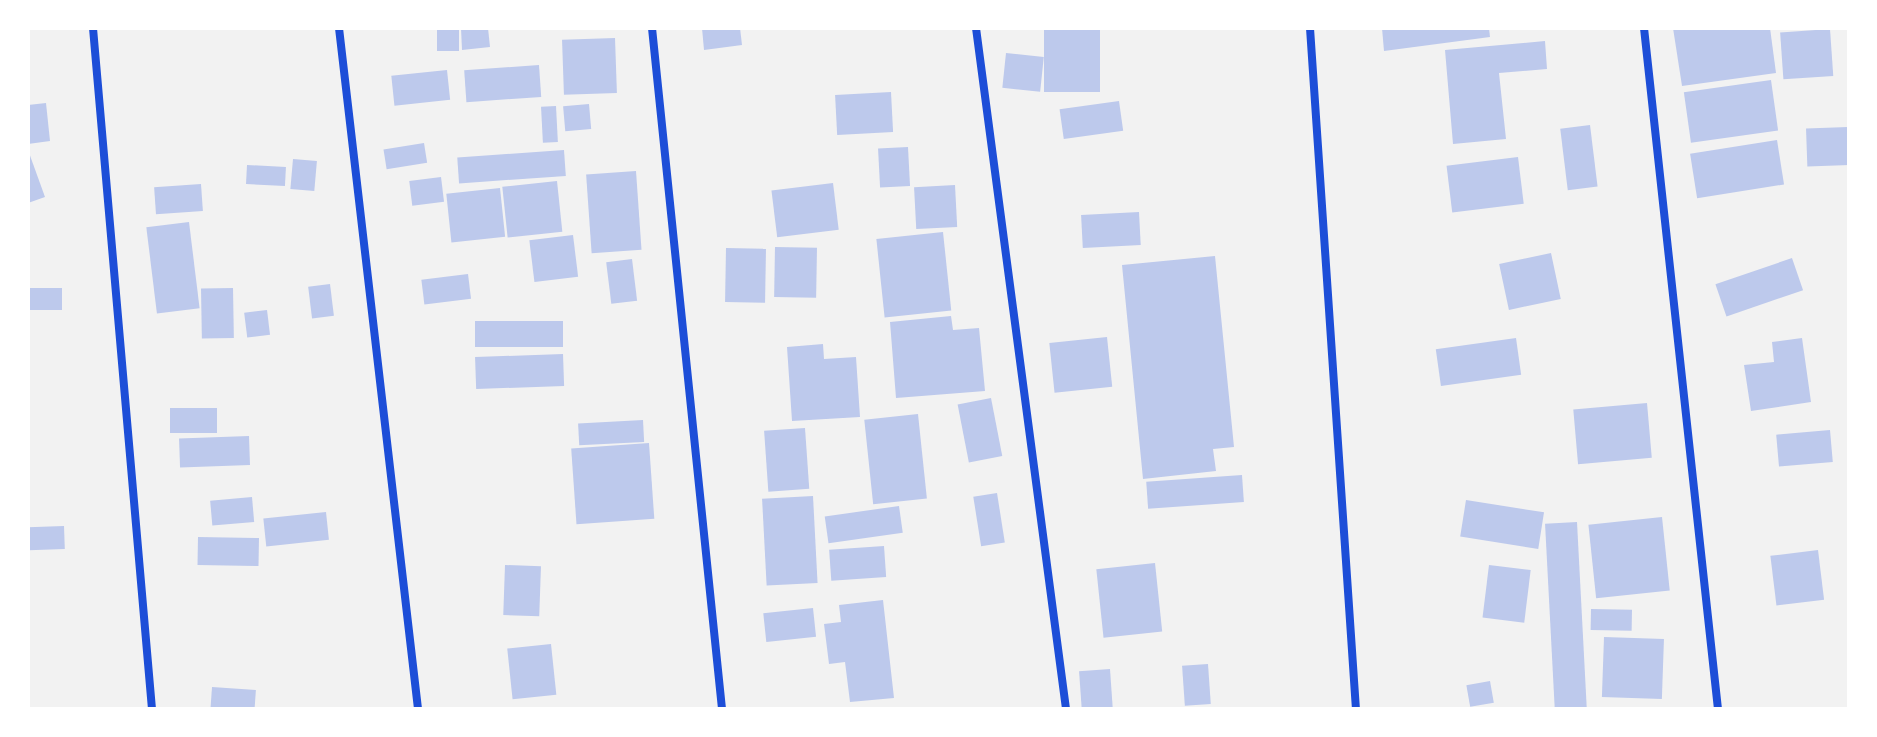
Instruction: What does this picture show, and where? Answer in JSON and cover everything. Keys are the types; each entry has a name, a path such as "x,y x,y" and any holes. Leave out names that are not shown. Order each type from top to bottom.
{"street":[{"path":"93,28 152,709"},
{"path":"339,28 418,709"},
{"path":"652,28 722,709"},
{"path":"976,28 1066,709"},
{"path":"1310,28 1356,709"},
{"path":"1644,28 1718,709"}],"building":[{"path":"437,28 459,28 459,51 437,51"},
{"path":"461,28 488,28 490,47 462,50"},
{"path":"702,28 740,28 742,45 704,50"},
{"path":"1044,28 1100,28 1100,92 1044,92"},
{"path":"1382,28 1489,28 1490,37 1384,51"},
{"path":"1673,28 1770,28 1776,73 1682,86"},
{"path":"1830,29 1833,76 1783,79 1780,32"},
{"path":"615,38 617,93 564,95 562,40"},
{"path":"1545,41 1547,69 1499,73 1506,139 1453,144 1445,50"},
{"path":"1006,53 1044,57 1040,92 1002,88"},
{"path":"539,65 541,97 466,102 464,70"},
{"path":"447,70 450,100 394,106 391,76"},
{"path":"1771,80 1778,131 1691,143 1684,92"},
{"path":"891,92 893,132 837,135 835,95"},
{"path":"1119,101 1123,131 1064,139 1060,109"},
{"path":"46,103 50,141 28,144 28,105"},
{"path":"589,104 591,129 565,131 563,106"},
{"path":"556,106 558,142 543,143 541,107"},
{"path":"1590,125 1598,187 1568,190 1560,129"},
{"path":"1848,127 1849,165 1807,166 1806,128"},
{"path":"1777,140 1784,184 1697,198 1690,154"},
{"path":"424,143 427,163 387,169 384,149"},
{"path":"908,147 910,186 880,188 878,149"},
{"path":"28,150 45,197 28,203"},
{"path":"564,150 566,176 459,183 457,157"},
{"path":"1518,157 1524,204 1452,212 1447,166"},
{"path":"293,159 317,161 314,191 290,189"},
{"path":"247,165 286,167 285,186 246,184"},
{"path":"636,171 642,250 592,253 586,174"},
{"path":"441,177 444,202 412,206 409,181"},
{"path":"557,181 562,232 508,237 502,187"},
{"path":"833,183 839,230 777,237 771,191"},
{"path":"201,184 203,211 156,214 154,187"},
{"path":"955,185 957,227 916,229 914,187"},
{"path":"500,188 505,237 451,242 446,194"},
{"path":"1139,212 1141,245 1083,248 1081,215"},
{"path":"189,222 200,308 157,314 146,227"},
{"path":"943,232 951,311 885,318 876,239"},
{"path":"573,235 578,277 534,282 529,240"},
{"path":"775,247 817,248 816,298 774,297"},
{"path":"726,248 766,249 765,303 725,302"},
{"path":"1551,253 1561,299 1509,310 1499,264"},
{"path":"1215,256 1234,447 1213,449 1216,471 1143,479 1122,265"},
{"path":"1792,258 1803,290 1726,317 1715,284"},
{"path":"632,259 637,301 611,304 606,262"},
{"path":"468,274 471,299 424,305 421,280"},
{"path":"330,284 334,316 312,318 308,287"},
{"path":"28,288 62,288 62,310 28,310"},
{"path":"233,288 234,338 202,339 201,289"},
{"path":"267,310 270,335 247,338 244,313"},
{"path":"951,316 953,330 979,328 985,391 896,398 890,322"},
{"path":"475,321 563,321 563,347 475,347"},
{"path":"1107,337 1112,387 1055,393 1049,343"},
{"path":"1516,338 1521,375 1441,386 1436,349"},
{"path":"1802,338 1811,402 1751,411 1744,365 1774,362 1772,342"},
{"path":"823,344 824,359 856,357 860,417 792,421 787,347"},
{"path":"563,354 564,386 476,389 475,357"},
{"path":"991,398 1002,456 969,462 958,404"},
{"path":"1647,403 1652,458 1578,464 1573,409"},
{"path":"170,408 217,408 217,433 170,433"},
{"path":"918,414 927,499 873,504 864,420"},
{"path":"643,420 644,442 579,445 578,423"},
{"path":"805,428 809,489 768,492 764,431"},
{"path":"1830,430 1833,462 1779,467 1776,435"},
{"path":"249,436 250,465 180,467 179,438"},
{"path":"649,443 654,519 576,524 571,448"},
{"path":"1242,475 1244,502 1148,509 1146,482"},
{"path":"997,493 1005,542 981,546 973,497"},
{"path":"813,496 818,583 767,586 762,499"},
{"path":"252,497 254,522 212,526 210,501"},
{"path":"1466,500 1544,512 1538,549 1460,537"},
{"path":"899,506 903,533 828,543 825,516"},
{"path":"326,512 329,540 266,546 263,519"},
{"path":"1662,517 1670,591 1596,598 1588,525"},
{"path":"1577,522 1587,709 1555,709 1545,524"},
{"path":"64,526 65,549 29,550 28,527"},
{"path":"198,537 259,538 259,566 198,565"},
{"path":"884,546 886,577 831,581 829,550"},
{"path":"1818,550 1824,600 1776,605 1770,556"},
{"path":"1155,563 1162,632 1104,638 1096,569"},
{"path":"505,565 541,566 539,616 503,615"},
{"path":"1489,565 1531,570 1524,623 1483,618"},
{"path":"883,600 894,698 850,702 845,662 829,664 824,624 841,622 839,605"},
{"path":"813,608 816,637 766,642 763,613"},
{"path":"1591,609 1632,610 1632,631 1591,630"},
{"path":"1604,637 1664,639 1662,699 1602,697"},
{"path":"551,644 556,695 513,699 507,649"},
{"path":"1208,664 1211,704 1185,706 1182,666"},
{"path":"1110,669 1113,709 1082,709 1079,671"},
{"path":"1490,681 1494,703 1470,707 1466,685"},
{"path":"212,687 256,690 255,709 210,709"}]}
